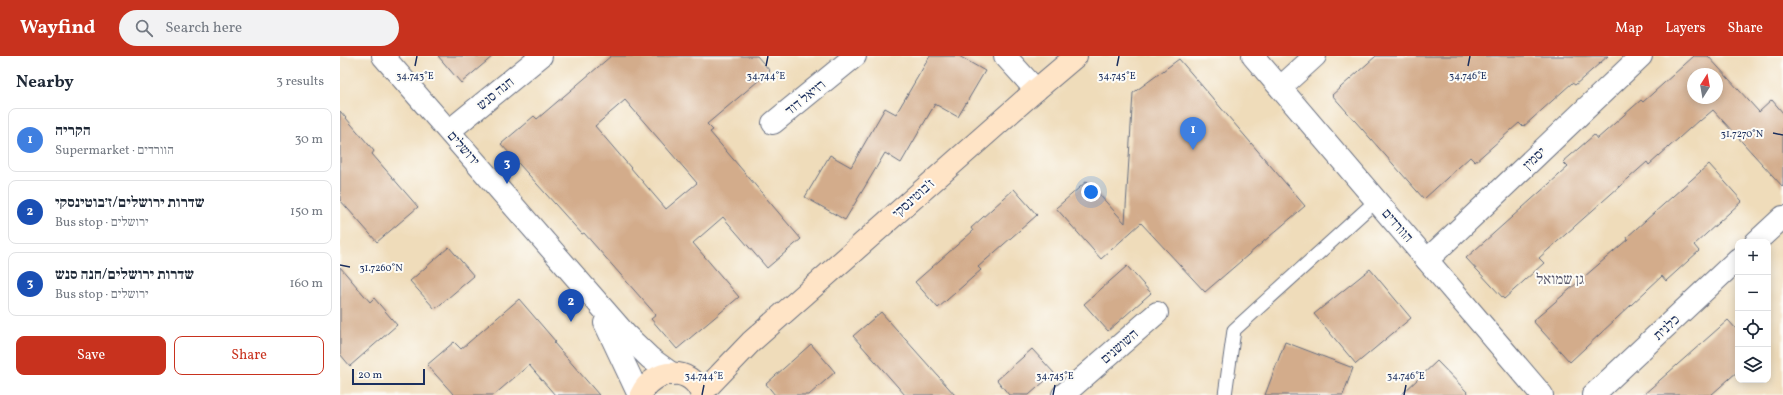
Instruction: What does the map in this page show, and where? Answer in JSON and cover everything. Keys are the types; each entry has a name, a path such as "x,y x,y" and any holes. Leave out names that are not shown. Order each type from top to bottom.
{"street":[{"name":"ירושלים","path":"383,56 638,348 691,385"},
{"name":"חנה סנש","path":"449,131 541,56"},
{"name":"רזיאל דוד","path":"773,123 855,56"},
{"path":"1006,56 1036,90"},
{"name":"ז'בוטינסקי","path":"640,395 644,388 652,380 661,375 691,385 705,370 751,342 1076,56"},
{"name":"הוורדים","path":"1253,56 1542,395"},
{"path":"1281,87 1315,56"},
{"name":"יסמין","path":"1427,260 1641,56"},
{"path":"1759,239 1783,217"},
{"name":"כלנית","path":"1593,395 1735,262"},
{"name":"ירושלים","path":"575,277 604,322 640,395"},
{"name":"השושנים","path":"1063,395 1157,313"}],"lane":[{"path":"1225,395 1234,330 1376,200"}],"building":[{"path":"438,56 493,56 461,83"},
{"path":"611,56 757,56 770,71 707,124 713,130 710,132 801,239 767,268 723,217 693,243 739,297 677,349 651,319 656,315 584,233 582,234 501,144 534,116 537,119","holes":["625,100 697,183 666,209 595,126"]},
{"path":"930,56 959,56 985,71 958,117 935,104 901,163 885,153 845,220 805,197 830,155 851,167 885,108 896,114"},
{"path":"1376,56 1608,56 1575,85 1572,83 1523,127 1519,123 1475,162 1470,157 1424,199 1332,95"},
{"path":"1694,56 1708,56 1719,68 1687,68 1687,104 1723,104 1723,72 1759,112 1772,100 1783,113 1783,187 1713,110 1700,121 1699,120 1649,165 1647,162 1539,258 1544,263 1504,299 1466,258 1568,167 1563,162 1594,135 1597,139 1641,100 1643,102"},
{"path":"1179,59 1305,206 1205,292 1141,223 1101,259 1056,208 1087,181 1125,223 1133,93"},
{"path":"340,111 374,151 372,154 418,207 377,242 340,200"},
{"path":"1709,164 1742,201 1694,245 1699,251 1666,281 1662,276 1570,362 1533,321 1628,239 1627,237"},
{"path":"1014,189 1037,215 978,267 981,270 938,308 915,282 973,231 971,228"},
{"path":"449,247 474,276 435,309 410,281"},
{"path":"1127,266 1151,293 1108,331 1084,304"},
{"path":"340,267 370,302 374,298 397,325 350,366 340,354"},
{"path":"1370,269 1411,318 1356,364 1314,314"},
{"path":"519,299 556,342 554,343 599,395 555,395 529,365 494,395 454,395 427,365 454,342 461,349"},
{"path":"881,312 955,395 905,395 853,336"},
{"path":"1728,320 1735,328 1735,374 1711,395 1643,395"},
{"path":"1285,342 1353,368 1343,395 1265,395"},
{"path":"811,344 835,372 809,395 775,395 766,384"},
{"path":"1032,349 1054,373 1029,395 1009,395 997,380"},
{"path":"1437,361 1470,395 1401,395"}],"place":[{"name":"הקריה","path":"1193,150"},
{"name":"שדרות ירושלים/חנה סנש","path":"507,184"},
{"name":"שדרות ירושלים/ז׳בוטינסקי","path":"571,322"}],"district":[{"name":"גן שמואל","path":"1560,279"}]}
